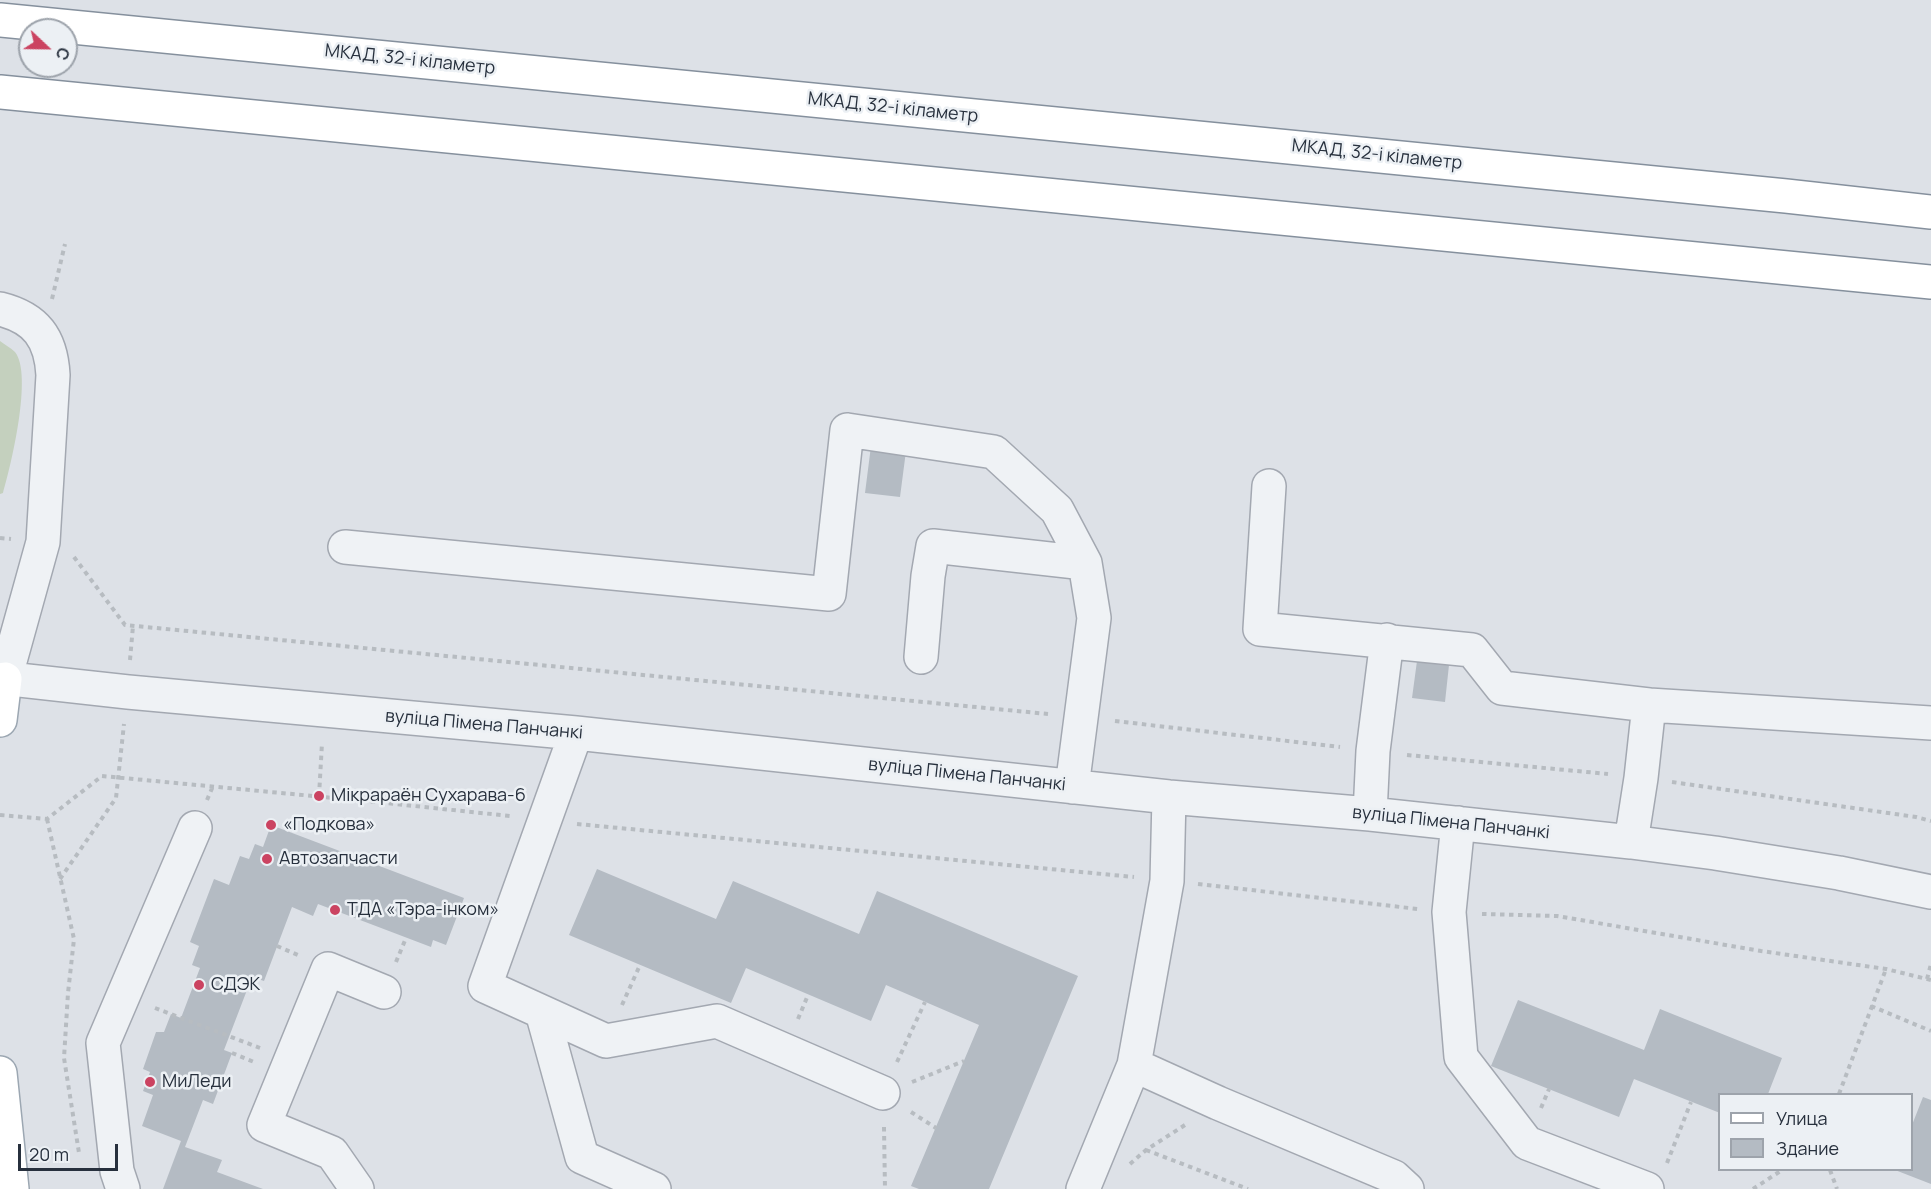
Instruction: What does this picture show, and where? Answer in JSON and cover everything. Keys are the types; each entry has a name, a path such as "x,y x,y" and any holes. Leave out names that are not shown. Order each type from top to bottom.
{"main road":[{"name":"МКАД, 32-і кіламетр","path":"0,20 1931,212"},
{"path":"0,92 1931,282"},
{"path":"0,720 2,678"},
{"path":"0,1073 12,1189"}],"street":[{"path":"0,309 24,319 42,334 52,357 53,375 43,542 2,678"},
{"path":"345,548 828,594 847,430 994,452 1057,510 1085,563 1094,618 1072,787"},
{"path":"1269,486 1260,629 1472,650 1502,688 1649,705 1931,723"},
{"path":"921,657 933,546 1085,563"},
{"path":"1370,814 1373,751 1387,640"},
{"path":"0,645 2,678"},
{"name":"вуліца Пімена Панчанкі","path":"2,678 325,711 576,733 1072,787 1370,814 1630,842 1828,871 1931,892"},
{"path":"1630,842 1641,777 1649,705"},
{"path":"576,733 485,986 606,1041 717,1021 883,1093"},
{"path":"1083,1189 1134,1065 1167,881 1169,797"},
{"path":"1458,823 1449,912 1461,1057 1527,1143 1656,1178"},
{"path":"123,1189 117,1171 103,1043 195,828"},
{"path":"357,1189 332,1153 264,1125 328,969 384,992"},
{"path":"542,1012 582,1157 654,1189"},
{"path":"1134,1065 1394,1177 1407,1189"}],"path":[{"path":"51,306 65,244"},
{"path":"68,549 125,625 1082,717 1373,751 1641,777 1931,821"},
{"path":"319,796 325,711"},
{"path":"0,815 47,819 102,776 623,828"},
{"path":"47,819 60,879 116,798 119,777"},
{"path":"1761,951 1886,969 1929,979 1931,964"},
{"path":"1840,1093 1886,969"},
{"path":"124,996 291,1060"},
{"path":"885,1189 883,1093 925,1002"},
{"path":"1871,1006 1931,1031"},
{"path":"883,1093 964,1061"},
{"path":"1656,1178 1691,1102"},
{"path":"1129,1166 1146,1150 1218,1103"},
{"path":"1146,1150 1248,1189"},
{"path":"1754,1189 1781,1171"},
{"path":"1830,1171 1837,1189"}],"green space":[{"path":"0,341 15,352 20,363 22,380 19,421 11,463 3,493 0,494"}],"building":[{"path":"871,446 906,451 900,497 865,493"},
{"path":"1417,661 1449,665 1445,702 1412,698"},
{"path":"271,825 464,898 446,945 433,940 431,947 318,904 313,916 292,907 264,981 252,977 224,1050 232,1053 213,1104 203,1100 185,1147 222,1160 217,1172 263,1189 163,1189 181,1141 142,1126 153,1095 143,1091 150,1072 143,1069 156,1032 164,1032 171,1014 181,1018 200,968 192,965 199,946 190,942 214,879 229,885 240,856 249,859 255,844 263,847"},
{"path":"597,869 716,919 733,881 859,934 877,891 1078,976 989,1189 919,1189 911,1186 979,1025 886,985 871,1021 746,968 731,1003 569,935"},
{"path":"1518,1000 1644,1050 1660,1009 1782,1058 1768,1093 1718,1093 1718,1112 1634,1079 1619,1117 1491,1066"},
{"path":"1923,1097 1931,1100 1931,1184 1898,1171 1913,1171 1913,1122"}],"place":[{"name":"Мікрараён Сухарава-6","path":"319,796"},
{"name":"«Подкова»","path":"271,825"},
{"name":"Автозапчасти","path":"267,859"},
{"name":"ТДА «Тэра-інком»","path":"335,910"},
{"name":"СДЭК","path":"199,985"},
{"name":"МиЛеди","path":"150,1082"}]}
